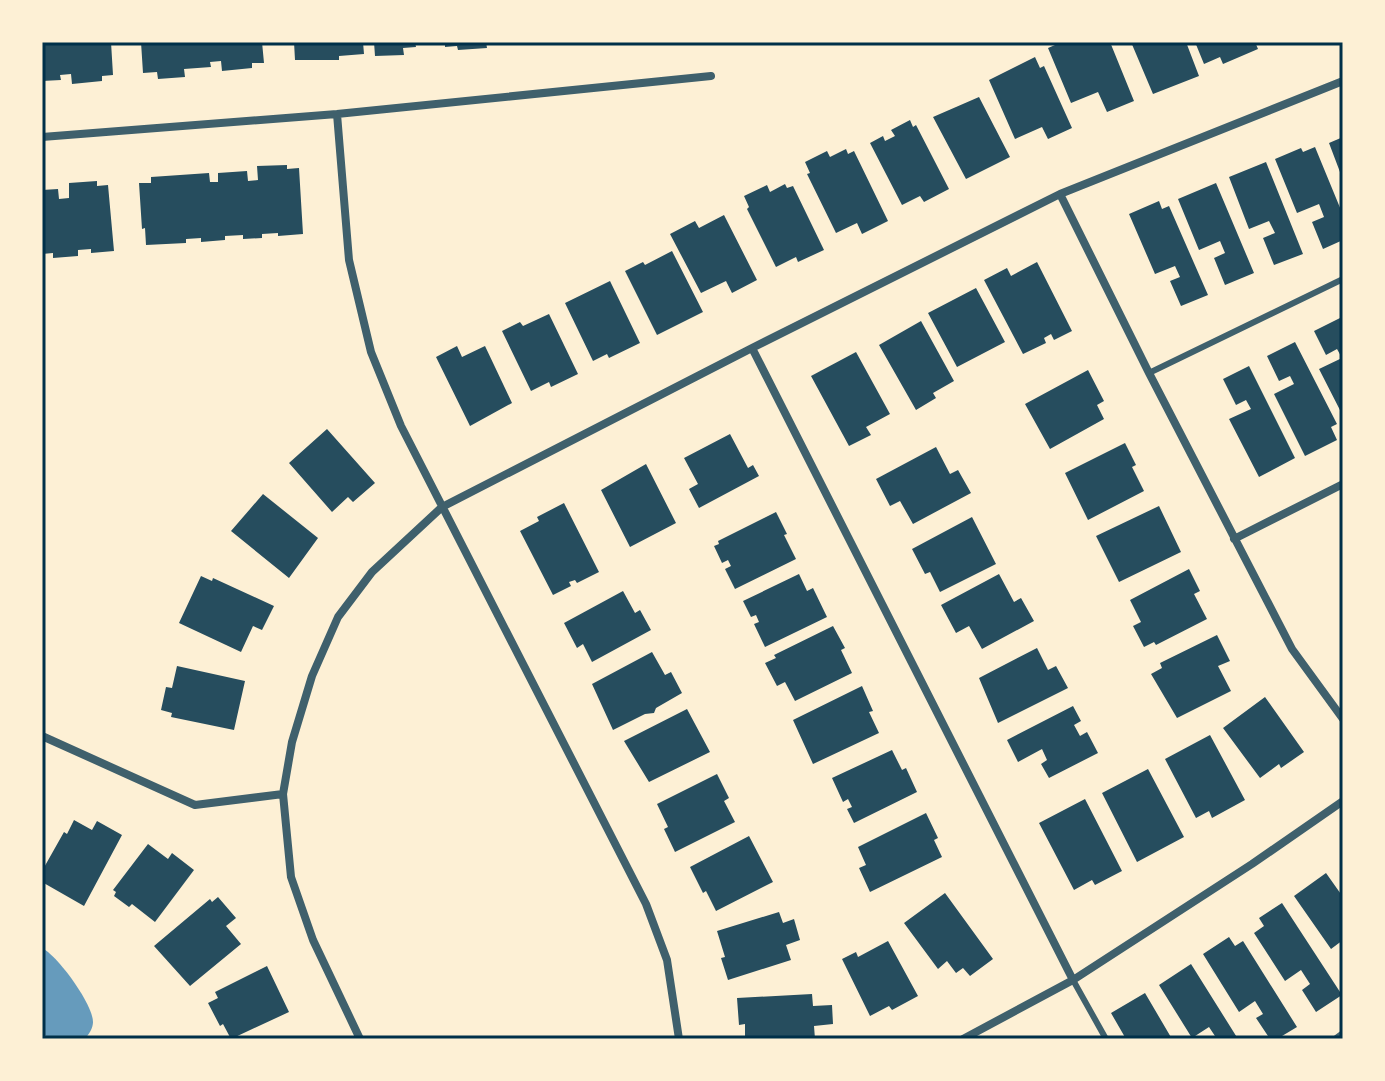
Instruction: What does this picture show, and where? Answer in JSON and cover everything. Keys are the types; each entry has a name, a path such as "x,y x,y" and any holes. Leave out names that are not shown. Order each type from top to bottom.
{"street":[{"path":"42,137 337,114 711,76"},
{"path":"360,1039 313,940 291,877 283,794 292,742 312,676 338,617 372,572 442,507 752,348 1060,194 1343,81"},
{"path":"337,114 349,260 371,352 401,426 646,904 667,960 679,1039"},
{"path":"1060,194 1292,649 1343,719"},
{"path":"752,348 1073,980"},
{"path":"1234,539 1343,484"},
{"path":"42,736 195,805 283,794"},
{"path":"963,1039 1073,980 1343,801"}],"lane":[{"path":"1149,373 1343,279"},
{"path":"1073,980 1106,1039"},
{"path":"1335,1039 1343,1033"}],"water":[{"path":"42,948 65,970 87,1004 93,1022 85,1039 50,1039 42,1033"}],"building":[{"path":"42,42 111,42 113,75 102,76 102,81 72,84 71,74 60,75 61,80 42,81"},
{"path":"141,42 262,42 264,63 252,63 252,68 222,71 221,61 210,62 211,67 184,69 185,77 158,79 157,72 143,73"},
{"path":"294,42 363,42 364,54 339,56 339,60 295,60"},
{"path":"374,42 415,42 416,47 403,48 404,55 375,56"},
{"path":"445,42 486,42 487,48 458,50 457,46 445,47"},
{"path":"1062,42 1078,42 1079,45 1110,42 1134,101 1107,112 1098,92 1071,103 1048,48"},
{"path":"1131,42 1186,42 1199,76 1153,94"},
{"path":"1195,42 1255,42 1258,49 1223,64 1220,57 1204,64"},
{"path":"1035,57 1040,68 1044,66 1072,128 1048,139 1042,127 1015,139 989,80"},
{"path":"979,97 1010,157 966,179 933,117"},
{"path":"910,120 913,127 916,125 949,189 924,202 920,196 902,205 870,143 883,136 885,141 895,136 891,130"},
{"path":"1343,137 1343,180 1329,143"},
{"path":"1315,147 1343,215 1343,240 1323,249 1312,222 1324,217 1319,204 1297,213 1275,159 1301,148 1303,152"},
{"path":"846,149 848,154 854,151 888,221 862,234 857,223 836,233 807,174 810,173 805,162 827,151 830,157"},
{"path":"1266,162 1303,254 1274,265 1263,238 1275,233 1269,221 1249,229 1229,177"},
{"path":"287,165 287,169 299,168 303,234 262,234 262,238 243,239 243,235 225,236 225,240 201,242 201,238 186,239 186,243 146,245 139,183 151,183 151,177 209,173 210,182 218,182 218,173 247,171 248,181 258,180 257,166"},
{"path":"97,181 97,186 108,185 114,251 91,253 91,249 78,250 78,256 53,258 53,253 42,254 42,190 58,189 59,199 69,198 69,183"},
{"path":"1216,183 1254,273 1225,285 1214,258 1225,253 1220,241 1199,250 1178,199"},
{"path":"785,184 787,188 793,186 824,250 798,262 796,257 776,267 747,209 744,196 767,185 770,192"},
{"path":"1159,201 1162,209 1169,206 1208,295 1181,306 1170,281 1180,277 1175,266 1155,274 1129,214"},
{"path":"724,215 757,280 732,293 726,281 701,293 670,234 695,221 699,228"},
{"path":"672,251 703,312 657,335 625,271"},
{"path":"1037,262 1072,331 1054,340 1051,334 1044,338 1046,343 1023,354 984,280 1007,268 1011,276"},
{"path":"610,281 640,343 609,358 607,354 593,361 565,303"},
{"path":"976,288 1005,342 957,367 928,313"},
{"path":"549,314 578,374 551,387 549,382 531,391 502,331 520,322 523,326"},
{"path":"1340,318 1343,324 1343,416 1319,369 1342,358 1337,349 1326,355 1314,331"},
{"path":"921,321 954,381 933,393 936,398 916,410 879,345"},
{"path":"1295,342 1337,424 1331,427 1337,440 1305,456 1274,394 1294,384 1290,376 1279,381 1267,356"},
{"path":"457,346 462,357 485,346 512,403 470,426 436,357"},
{"path":"856,352 890,414 866,427 871,435 849,446 811,376"},
{"path":"1249,366 1295,458 1259,477 1229,419 1251,409 1246,400 1236,405 1223,379"},
{"path":"1088,370 1104,401 1097,405 1104,419 1050,449 1025,404"},
{"path":"327,429 375,483 353,502 348,497 332,512 289,463"},
{"path":"730,434 748,468 753,465 759,476 699,508 689,489 698,484 684,458"},
{"path":"1125,443 1144,491 1088,520 1065,473"},
{"path":"936,447 950,474 958,470 971,493 913,524 900,501 890,506 876,479"},
{"path":"646,464 676,523 630,547 601,490"},
{"path":"263,494 318,538 289,578 231,531"},
{"path":"564,503 599,572 577,583 575,580 569,582 571,586 553,595 520,531 539,521 537,517"},
{"path":"1159,506 1181,552 1119,582 1096,536"},
{"path":"776,512 796,559 735,589 725,569 731,566 728,560 722,563 714,546 719,544 718,541"},
{"path":"972,517 996,564 940,592 930,572 925,574 912,549"},
{"path":"1189,569 1200,591 1194,594 1207,619 1156,645 1154,642 1144,647 1133,626 1141,622 1130,600"},
{"path":"799,574 807,591 813,588 827,617 765,647 754,624 759,622 756,615 751,617 743,601"},
{"path":"999,574 1014,602 1021,598 1034,621 982,649 969,626 956,633 941,605"},
{"path":"201,576 212,581 213,578 274,606 262,630 253,626 241,652 179,623"},
{"path":"623,591 635,613 640,610 651,630 592,662 583,644 577,648 564,623"},
{"path":"833,626 845,648 841,650 852,673 795,701 785,682 777,686 765,663 776,658 774,655"},
{"path":"1217,635 1230,661 1218,666 1231,691 1177,718 1151,674 1162,668 1160,663"},
{"path":"1037,648 1048,670 1056,666 1068,688 998,723 979,678"},
{"path":"652,652 665,675 671,672 682,693 656,708 654,713 645,714 613,730 592,684"},
{"path":"177,666 245,681 234,730 171,717 172,713 161,710 166,687 172,688"},
{"path":"862,686 879,733 813,764 793,720"},
{"path":"1265,697 1304,752 1260,778 1223,728"},
{"path":"1073,706 1081,721 1074,725 1080,736 1087,732 1098,753 1049,778 1041,764 1047,760 1042,749 1018,762 1007,740"},
{"path":"687,709 710,752 649,782 624,741"},
{"path":"1210,735 1245,800 1212,818 1209,811 1196,818 1165,759"},
{"path":"892,750 902,770 906,768 917,792 854,823 847,809 852,807 848,799 843,802 832,778"},
{"path":"1148,769 1184,837 1137,862 1102,793"},
{"path":"717,774 729,798 724,801 735,822 675,852 657,804"},
{"path":"1085,799 1122,871 1095,885 1092,880 1074,890 1039,823"},
{"path":"926,813 938,838 934,840 942,857 870,892 859,868 866,865 858,847"},
{"path":"74,820 92,830 97,821 122,835 84,906 42,882 42,871"},
{"path":"749,836 773,882 716,911 690,867"},
{"path":"148,844 168,859 172,853 194,870 155,922 132,904 129,907 114,896 116,892 113,890"},
{"path":"1326,873 1343,897 1343,940 1331,949 1294,896"},
{"path":"945,893 993,959 970,976 963,968 956,973 947,961 938,969 904,923"},
{"path":"218,897 236,918 226,926 241,944 190,986 154,946 210,899 212,902"},
{"path":"1282,903 1342,995 1316,1012 1302,990 1310,984 1301,970 1285,981 1254,933 1264,926 1259,918"},
{"path":"779,912 783,923 794,919 800,940 786,945 791,960 728,980 717,931"},
{"path":"1229,937 1235,946 1243,941 1297,1027 1277,1039 1270,1039 1256,1018 1263,1014 1255,1001 1239,1012 1203,954"},
{"path":"888,941 918,996 892,1010 889,1006 870,1016 842,959 856,952 858,957"},
{"path":"1191,964 1238,1039 1217,1039 1209,1027 1192,1038 1159,985"},
{"path":"267,966 289,1012 231,1039 208,1003 218,998 215,992"},
{"path":"1145,993 1172,1039 1126,1039 1111,1013"},
{"path":"812,994 813,1006 832,1005 833,1024 814,1026 815,1039 745,1039 745,1024 739,1025 737,998"}]}
